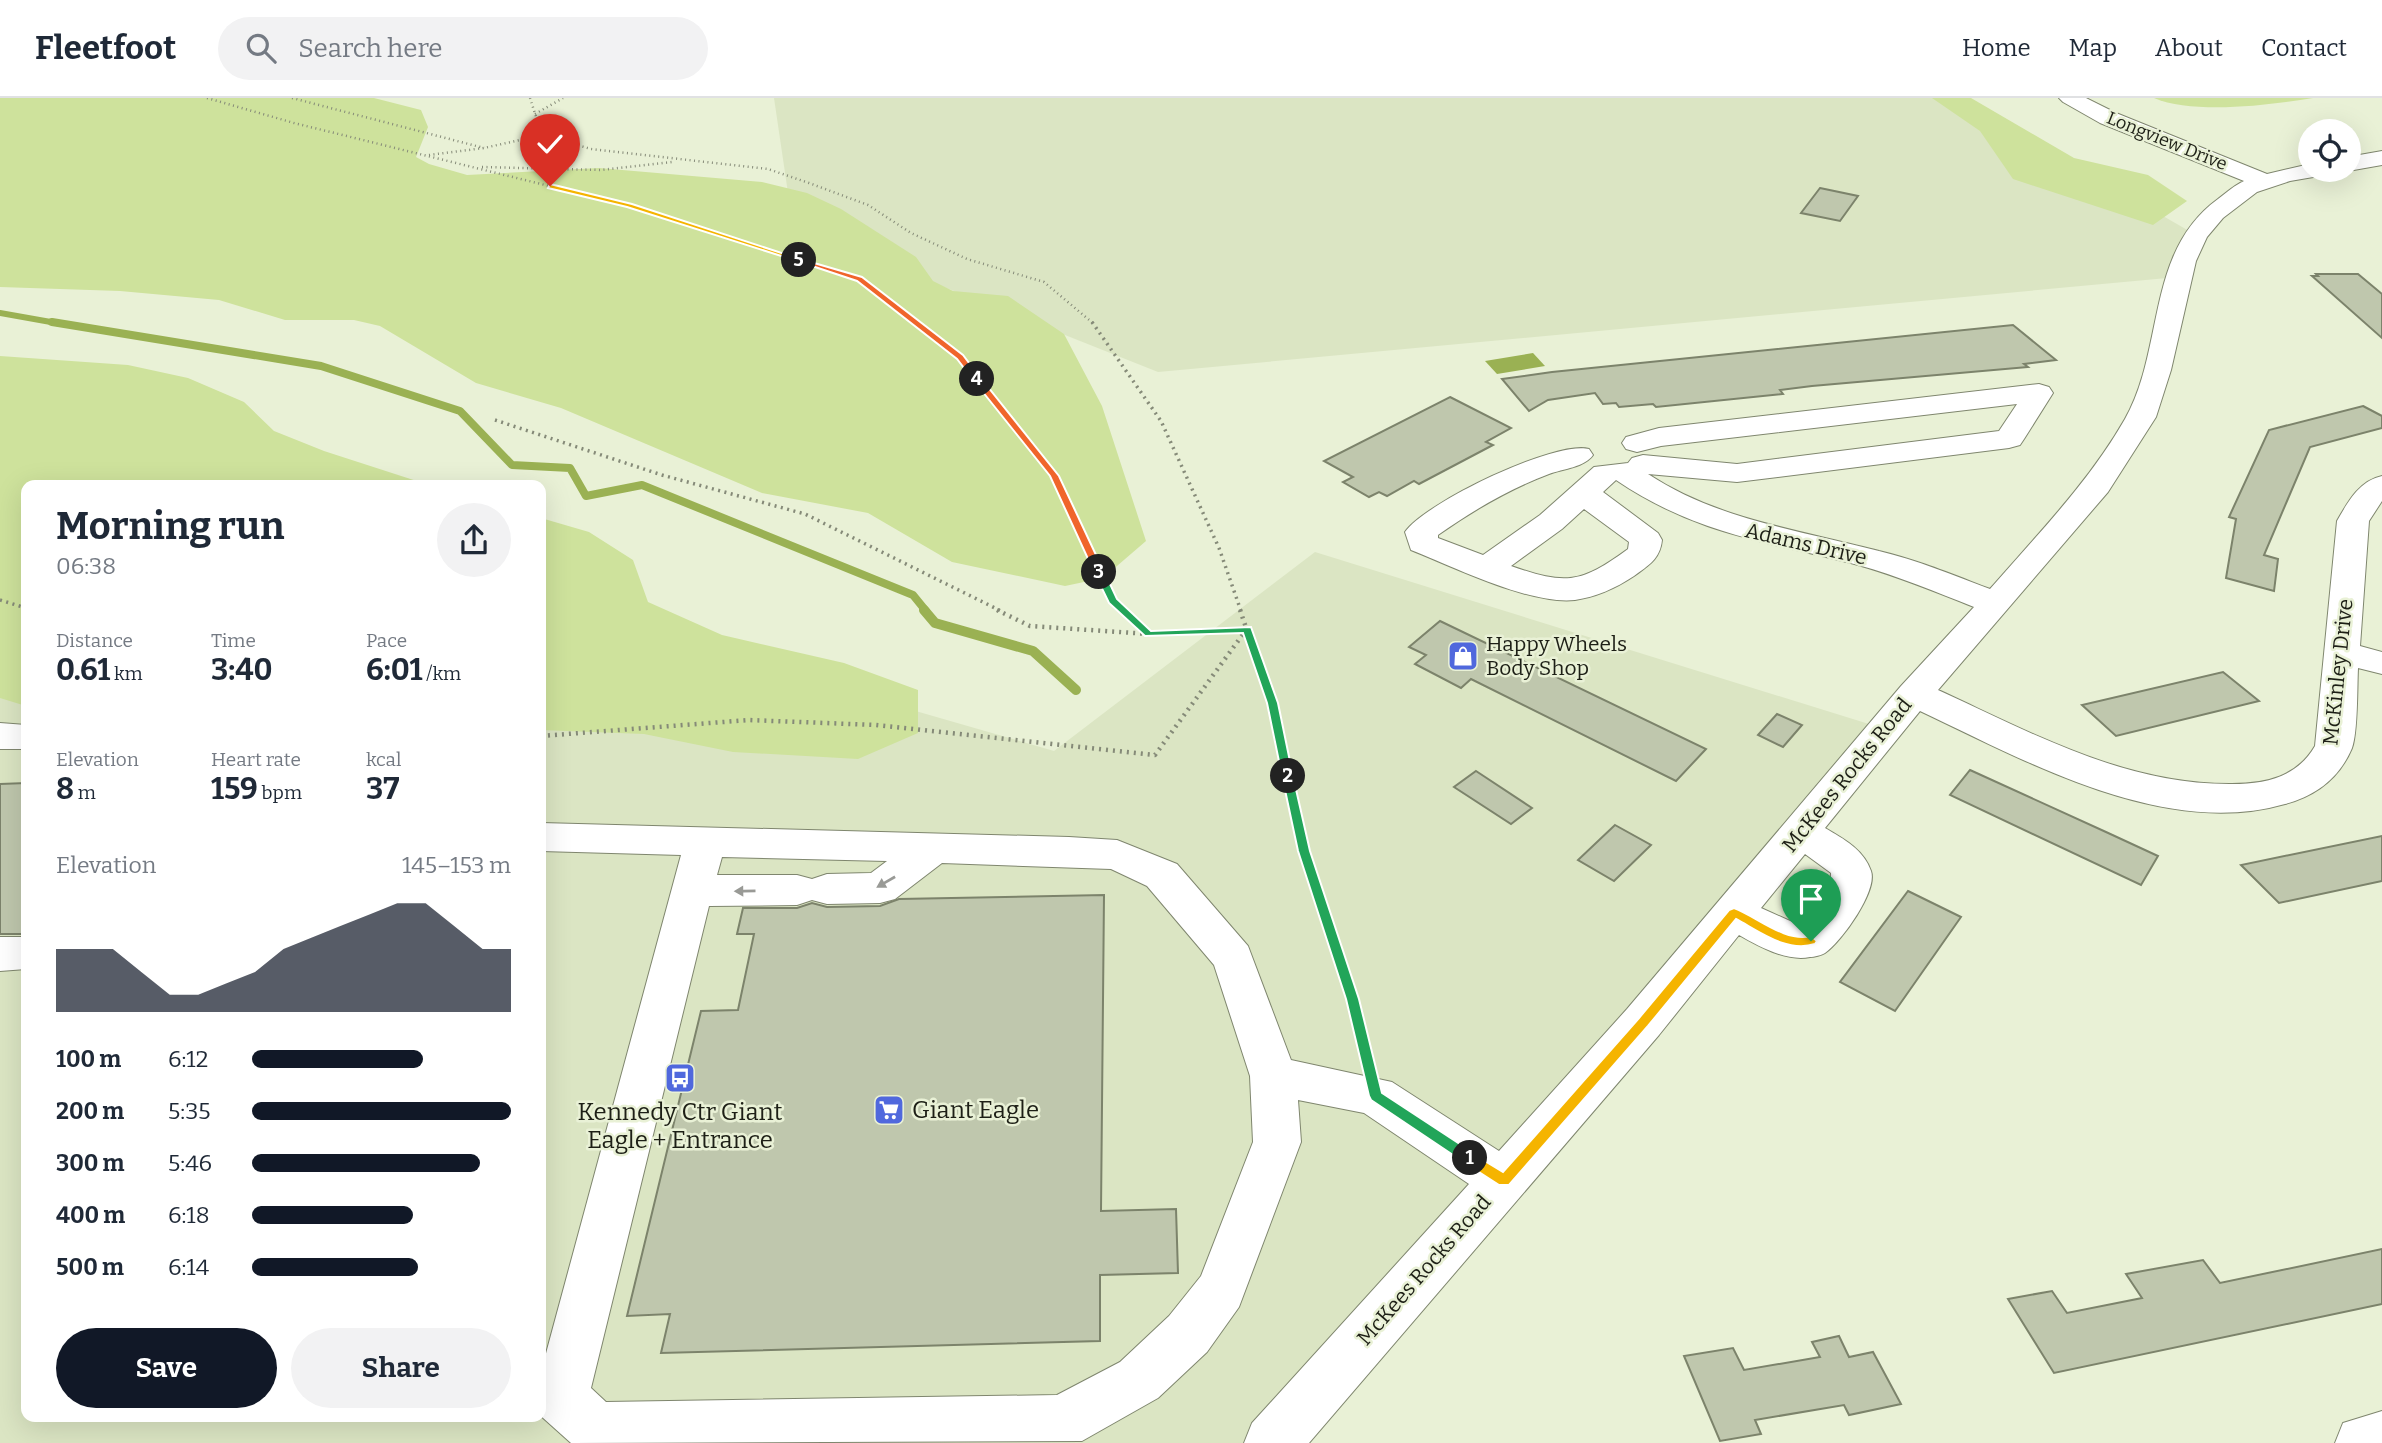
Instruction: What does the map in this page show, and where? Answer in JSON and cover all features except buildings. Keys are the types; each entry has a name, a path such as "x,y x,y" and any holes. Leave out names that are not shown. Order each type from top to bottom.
{"street":[{"name":"Longview Drive","path":"2070,98 2109,118 2265,181"},
{"path":"2361,162 2382,158"},
{"name":"McKees Rocks Road","path":"1272,1443 1643,1022 1914,694 1996,604 2097,485 2141,417 2157,370 2183,261 2196,236 2214,213 2236,195 2265,181 2298,174"},
{"path":"1488,568 1551,522 1611,458 1659,437 2039,393 2009,439 1737,472 1611,458 1544,463 1444,515 1420,532 1423,543 1488,568 1528,582 1568,591 1596,583 1631,563 1644,552 1646,540 1632,527 1598,508 1611,458"},
{"name":"Adams Drive","path":"1611,458 1678,507 1717,523 1764,536 1872,558 1996,604"},
{"name":"McKinley Drive","path":"1914,694 2114,781 2173,796 2222,800 2266,796 2299,785 2324,767 2334,746 2353,522 2365,500 2382,485"},
{"path":"2341,653 2382,663"},
{"path":"0,736 21,737"},
{"path":"1734,913 1786,939 1800,943 1811,941 1851,891 1853,879 1846,862 1800,832"},
{"path":"546,837 935,847 1116,855 1163,875 1233,958 1273,1076 1277,1142 1221,1290 1188,1334 1139,1380 1062,1422 596,1429 561,1398 705,842"},
{"path":"693,891 880,888 935,847"},
{"path":"0,954 21,953"},
{"path":"1273,1076 1376,1096 1504,1180"},
{"path":"2363,1443 2382,1439"}],"path":[{"path":"207,98 630,206 860,279 960,357 1054,476 1113,600 1149,634"},
{"path":"292,98 484,148"},
{"path":"530,98 542,135"},
{"path":"535,114 563,98"},
{"path":"425,155 484,148 542,135 591,149 768,169 868,205 911,233 956,254 1044,282 1090,318 1161,421 1219,548 1272,703 1304,851 1352,999 1376,1096"},
{"path":"471,167 600,170 645,167 680,160"},
{"path":"495,420 662,475 804,514 1030,626 1149,634 1247,629"},
{"path":"0,600 21,606"},
{"path":"546,736 749,720 876,725 1155,755 1247,629"}],"shaded area":[{"path":"0,98 374,98 421,110 428,127 416,157 429,164 467,175 599,168 762,182 807,193 841,209 916,257 933,281 953,291 1008,296 1064,334 1102,406 1146,541 1103,578 1065,586 952,562 868,513 762,493 561,408 476,383 380,326 354,320 285,320 219,300 120,291 0,287"},
{"path":"774,98 1958,98 2196,235 2178,277 1158,372 793,227"},
{"path":"1932,98 1971,98 2074,158 2148,175 2187,201 2153,225 2013,179 1980,131"},
{"path":"2154,98 2313,98 2255,106 2211,107 2171,103"},
{"path":"1533,353 1545,366 1497,374 1485,361"},
{"path":"0,356 128,365 188,378 244,402 274,431 324,451 414,480 21,480 21,704 0,698"},
{"path":"546,519 589,532 633,560 648,602 722,635 844,663 918,690 918,733 858,759 733,752 644,734 546,730"},
{"path":"1315,552 1885,729 1272,1443 0,1443 0,582 21,581 21,1422 546,1422 546,604 1054,751"}],"waterway":[{"path":"0,313 62,324"},
{"path":"52,322 321,366 460,411 512,465 570,468 586,496 642,485 913,595 926,611"},
{"path":"924,610 935,623 1033,651 1076,690"}],"place":[{"name":"Happy Wheels Body Shop","path":"1463,656"},
{"name":"Kennedy Ctr Giant Eagle + Entrance","path":"680,1078"},
{"name":"Giant Eagle","path":"889,1110"}],"route":[{"path":"550,186 630,206 860,279 960,357 1054,476 1113,600 1149,634 1247,629 1272,703 1304,851 1352,999 1376,1096 1504,1180 1643,1022 1734,913 1786,939 1800,943 1811,941"}]}
